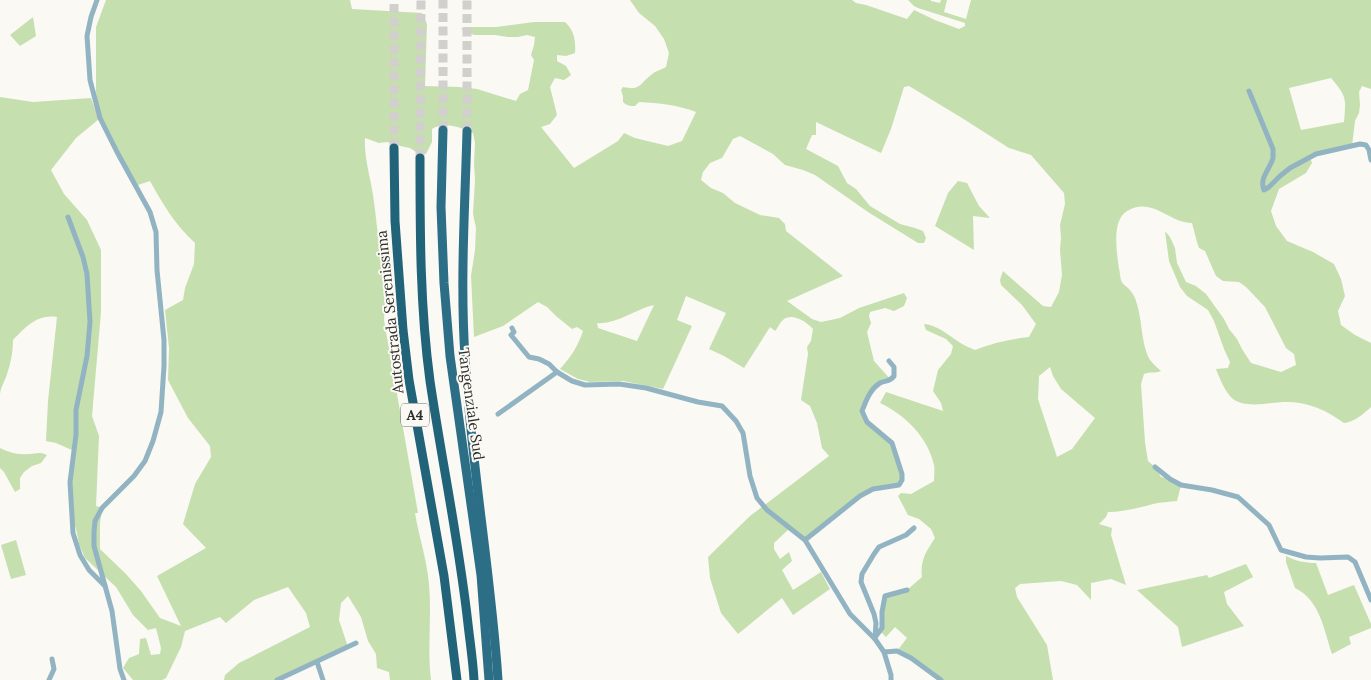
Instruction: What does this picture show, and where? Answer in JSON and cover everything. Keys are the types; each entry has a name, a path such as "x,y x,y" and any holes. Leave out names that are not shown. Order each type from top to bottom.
{"highway":[{"name":"Tangenziale Sud","path":"443,130 441,207 444,283 450,356 481,575 489,680"},
{"name":"Tangenziale Sud","path":"467,130 463,288 464,357 489,575 498,680"},
{"name":"Autostrada Serenissima","path":"394,148 396,231 403,330 409,380 444,576 457,680"},
{"name":"A4","path":"420,158 422,286 425,331 441,454 462,578 474,680"}],"street":[{"path":"98,0 90,17 87,36 90,80 100,118 116,152 150,212 156,232 157,270 164,340 161,412 145,462 134,476 102,508 95,521 94,546 112,611 120,669 124,680"},
{"path":"1248,91 1274,149 1272,159 1263,179 1262,185 1264,190 1290,168 1316,154 1360,144 1366,145 1371,160"},
{"path":"68,217 87,274 90,313 87,356 76,410 76,435 70,482 73,533 80,554 89,570 106,587"},
{"path":"512,328 514,332 511,335 528,357 539,359 549,364 557,372 572,381 585,385 619,384 646,388 698,402 722,406 736,421 743,433 750,476 758,498 767,510 805,540 850,614 884,652 891,680"},
{"path":"805,540 860,496 873,489 899,485 902,480 902,474 892,443 867,422 862,411 866,399 878,385 891,380 894,376 894,367 889,361"},
{"path":"498,414 557,372"},
{"path":"1155,467 1181,485 1238,497 1269,525 1281,550 1306,557 1348,557 1355,562 1371,600"},
{"path":"874,639 876,623 862,582 862,574 879,547 906,535 914,528"},
{"path":"874,639 882,628 885,596 907,590"},
{"path":"277,680 356,643"},
{"path":"884,652 897,650 941,680"},
{"path":"49,680 54,669 52,659"},
{"path":"317,662 323,680"}],"green space":[{"path":"106,0 350,0 352,9 422,13 427,24 425,86 477,89 516,101 520,94 528,90 534,60 531,55 535,37 527,35 508,37 474,35 461,29 464,27 496,27 534,22 565,22 574,36 575,53 566,56 557,55 557,61 566,66 571,75 564,80 555,78 550,87 557,115 550,124 541,127 574,168 618,141 624,133 635,138 668,146 682,141 696,112 661,104 639,102 632,106 623,102 621,90 623,87 637,87 653,74 666,67 669,53 664,39 655,26 639,13 630,0 852,0 856,3 907,19 914,10 959,29 965,26 965,23 918,8 908,0 931,0 940,3 941,0 947,0 944,12 966,19 971,0 1371,0 1371,89 1362,86 1359,92 1359,113 1355,121 1352,146 1310,157 1312,163 1306,173 1279,189 1271,211 1276,226 1287,241 1313,252 1334,264 1341,279 1345,296 1338,311 1341,325 1371,343 1371,407 1362,415 1344,423 1324,411 1302,403 1245,404 1230,397 1216,369 1228,368 1230,362 1214,321 1208,310 1187,296 1180,287 1169,261 1165,231 1175,248 1177,263 1186,282 1196,286 1206,294 1251,363 1281,372 1296,365 1294,354 1286,348 1265,307 1246,287 1239,282 1223,281 1216,276 1205,251 1199,248 1192,223 1176,219 1152,208 1136,207 1127,211 1119,222 1116,238 1121,279 1136,299 1148,356 1161,371 1144,374 1141,384 1148,461 1155,467 1161,477 1181,485 1177,501 1156,503 1125,511 1108,512 1099,524 1112,528 1111,535 1126,585 1111,579 1091,583 1091,600 1077,585 1061,581 1020,584 1015,588 1017,597 1047,645 1053,680 941,680 897,651 907,638 895,627 886,637 880,631 885,596 907,590 922,577 923,561 926,552 935,538 931,529 919,519 908,515 898,496 901,493 911,494 934,481 934,467 927,445 914,428 898,414 880,403 886,392 943,411 941,403 933,391 938,370 951,354 953,346 946,339 926,330 924,324 939,329 965,346 975,350 988,345 1029,337 1036,324 1022,305 1001,285 1000,280 1003,271 1043,306 1051,307 1059,292 1062,275 1060,225 1065,204 1064,193 1031,155 1009,148 909,86 904,87 891,129 881,153 816,122 816,135 812,135 806,149 838,166 847,183 856,189 870,206 900,224 923,231 926,238 924,243 918,243 868,212 815,175 785,165 773,154 740,136 733,139 722,158 710,163 703,172 701,180 711,188 723,193 735,203 760,215 779,218 785,224 786,231 843,276 787,301 812,319 821,322 840,318 859,308 904,293 907,298 904,306 894,311 885,308 870,312 871,323 867,332 874,361 891,380 878,385 862,411 867,422 892,443 902,474 899,485 873,489 805,540 790,528 774,543 774,549 780,559 789,552 792,561 782,570 793,590 821,572 830,589 793,615 782,598 738,634 721,613 710,578 708,557 750,516 829,456 822,448 817,423 810,406 801,400 808,354 807,347 811,341 813,329 795,317 782,321 775,331 770,327 744,368 709,349 726,313 686,296 677,320 692,326 663,389 623,381 590,382 578,379 560,369 574,351 583,331 577,327 572,329 547,307 538,302 503,326 474,337 471,276 476,228 473,214 475,143 473,133 448,125 432,129 432,142 426,154 416,152 410,148 387,142 379,143 365,138 366,159 373,195 385,303 384,320 418,513 415,513 428,575 431,680 390,680 389,672 377,668 376,654 368,641 361,617 348,596 341,603 339,620 348,647 277,680 224,680 225,675 239,663 310,627 306,613 288,587 254,600 226,623 220,617 185,631 181,647 166,678 162,680 133,680 123,668 129,658 139,654 140,639 146,638 151,655 160,654 161,648 156,628 148,630 133,615 116,587 85,558 73,523 71,480 74,451 46,441 48,401 57,317 44,317 32,322 13,340 10,366 0,394 0,97 33,102 91,98 99,119 76,138 51,170 64,194 87,220 101,250 101,312 92,416 99,436 96,506 102,508 100,549 141,591 160,618 181,626 157,576 206,548 183,524 195,484 211,457 210,446 188,418 168,380 169,348 165,310 183,300 185,288 194,264 195,243 170,214 150,181 135,186 100,118 96,92 96,27","holes":["1331,78 1343,94 1344,122 1301,130 1289,88","654,305 637,341 598,328 597,323 611,322","1050,367 1061,389 1095,418 1072,449 1057,457 1038,399 1039,376"]},
{"path":"33,17 36,36 20,46 10,35"},
{"path":"958,181 967,183 979,206 990,218 973,216 974,250 935,226 948,193"},
{"path":"0,448 17,454 40,453 47,455 41,463 32,466 24,472 20,478 20,489 15,492 0,468"},
{"path":"16,540 26,575 11,579 1,545"},
{"path":"1286,556 1308,563 1316,563 1328,595 1354,585 1371,628 1349,637 1351,644 1332,654 1316,608 1303,593 1295,588 1286,562"},
{"path":"1246,564 1253,577 1224,592 1227,604 1244,626 1182,647 1178,627 1137,590 1207,575 1209,578"}],"tunnel":[{"path":"394,0 394,148"},
{"path":"420,158 421,0"},
{"path":"443,0 443,130"},
{"path":"467,0 467,131"}]}
